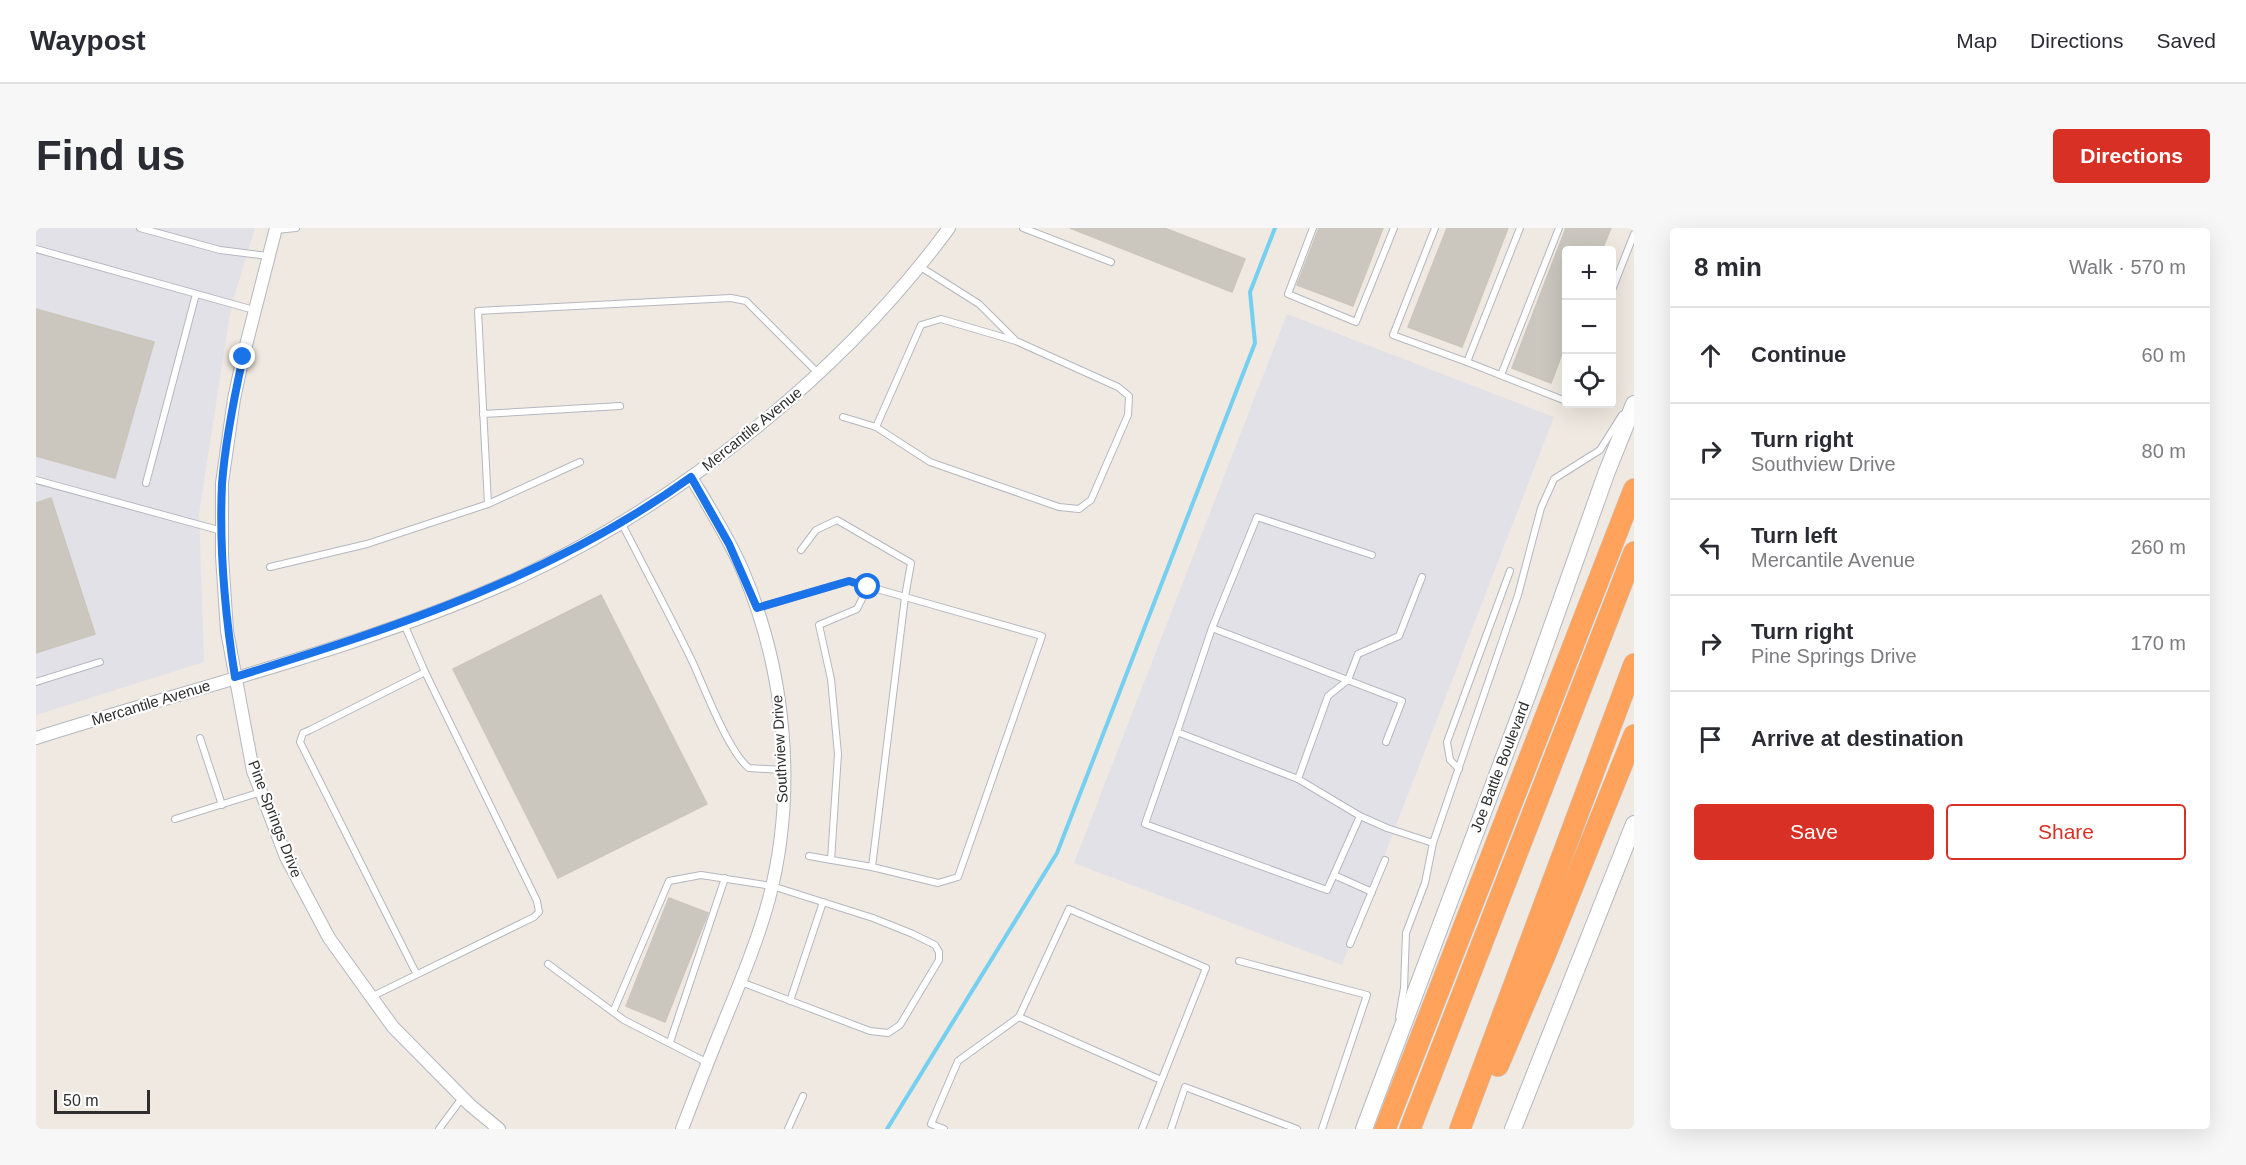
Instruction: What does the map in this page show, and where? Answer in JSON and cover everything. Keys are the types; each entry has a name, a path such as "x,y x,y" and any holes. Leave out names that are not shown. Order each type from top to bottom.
{"highway":[{"path":"1385,1129 1634,489"},
{"path":"1410,1129 1634,552"},
{"path":"1460,1129 1634,664"},
{"path":"1469,1129 1544,958 1634,735"}],"main road":[{"name":"Joe Battle Boulevard","path":"1364,1129 1530,688 1606,474 1634,404"},
{"path":"1513,1129 1634,824"}],"street":[{"name":"Mercantile Avenue","path":"36,738 404,623 520,576 576,549 691,477 818,373 875,316 920,266 949,228"},
{"name":"Pine Springs Drive","path":"276,229 254,310 234,399 222,483 227,631 253,771 286,856 329,938 393,1027 463,1097 499,1129"},
{"name":"Southview Drive","path":"682,1129 741,982 772,886 782,818 783,770 781,727 775,681 770,650 757,608 729,544 691,477"}],"lane":[{"path":"140,228 220,250 268,256"},
{"path":"276,229 296,228"},
{"path":"1023,228 1111,262"},
{"path":"1313,228 1288,294 1356,322 1394,228"},
{"path":"1435,228 1393,335 1562,399"},
{"path":"1467,362 1520,228"},
{"path":"1501,375 1558,228"},
{"path":"1616,278 1634,234"},
{"path":"36,249 254,310"},
{"path":"920,266 979,304 1016,341"},
{"path":"146,483 196,294"},
{"path":"488,504 478,311 731,297 746,300 818,373"},
{"path":"843,417 876,427 930,462 1059,507 1079,509 1091,500 1128,415 1130,396 1118,387 1016,341 941,319 921,325 876,427"},
{"path":"1392,1055 1404,988 1406,933 1425,883 1433,843 1518,595 1541,507 1554,479 1600,450 1634,397"},
{"path":"483,414 620,406"},
{"path":"270,567 367,544 488,504 580,462"},
{"path":"36,480 222,531"},
{"path":"1360,816 1327,890 1145,824 1212,628 1257,517 1372,555"},
{"path":"801,550 816,530 837,520 911,563 872,867"},
{"path":"621,522 692,661 723,729 741,759 749,768 783,770"},
{"path":"1458,769 1450,760 1447,742 1510,571"},
{"path":"1298,779 1328,696 1348,680 1358,654 1399,636 1422,577"},
{"path":"757,608 849,581 1042,636 958,877 938,883 872,867 809,856"},
{"path":"831,860 837,754 831,680 819,625 857,609 868,587"},
{"path":"371,997 534,917 539,912 537,900 404,623"},
{"path":"1212,628 1402,701 1386,742"},
{"path":"36,682 100,662"},
{"path":"416,973 300,742 303,734 310,730 426,672"},
{"path":"1177,732 1298,779 1360,816 1387,828 1433,843"},
{"path":"200,738 222,805"},
{"path":"175,819 261,792"},
{"path":"1350,944 1385,861"},
{"path":"613,1012 669,881 701,875 772,886 823,902 913,934 935,945 939,952 939,960 900,1024 894,1030 883,1034 741,982"},
{"path":"1334,875 1372,892"},
{"path":"670,1042 725,878"},
{"path":"790,1001 823,902"},
{"path":"944,1129 931,1124 958,1061 1019,1017 1068,909 1206,968 1142,1129"},
{"path":"1239,961 1367,995 1322,1129"},
{"path":"548,964 624,1020 708,1063"},
{"path":"1019,1017 1161,1080"},
{"path":"1171,1129 1185,1087 1292,1128"},
{"path":"788,1129 803,1096"},
{"path":"440,1129 463,1097"}],"shaded area":[{"path":"36,228 255,228 231,307 199,514 204,662 36,715"},
{"path":"1287,314 1554,417 1342,965 1074,863"}],"building":[{"path":"1070,228 1164,228 1245,259 1232,292"},
{"path":"1319,228 1383,228 1353,306 1297,285"},
{"path":"1447,228 1508,228 1462,347 1408,327"},
{"path":"1566,228 1611,228 1604,246 1562,246 1562,354 1551,383 1512,368"},
{"path":"36,309 154,342 115,478 36,456"},
{"path":"51,498 95,634 36,653 36,503"},
{"path":"601,595 707,804 558,878 453,669"},
{"path":"669,898 708,913 665,1022 626,1006"}],"waterway":[{"path":"887,1129 1057,853 1255,343 1250,292 1275,228"}],"route":[{"path":"243,357 234,399 222,483 222,556 227,631 235,677 355,640 482,593 576,549 642,510 691,477 742,569 757,608 849,581 868,587"}]}
